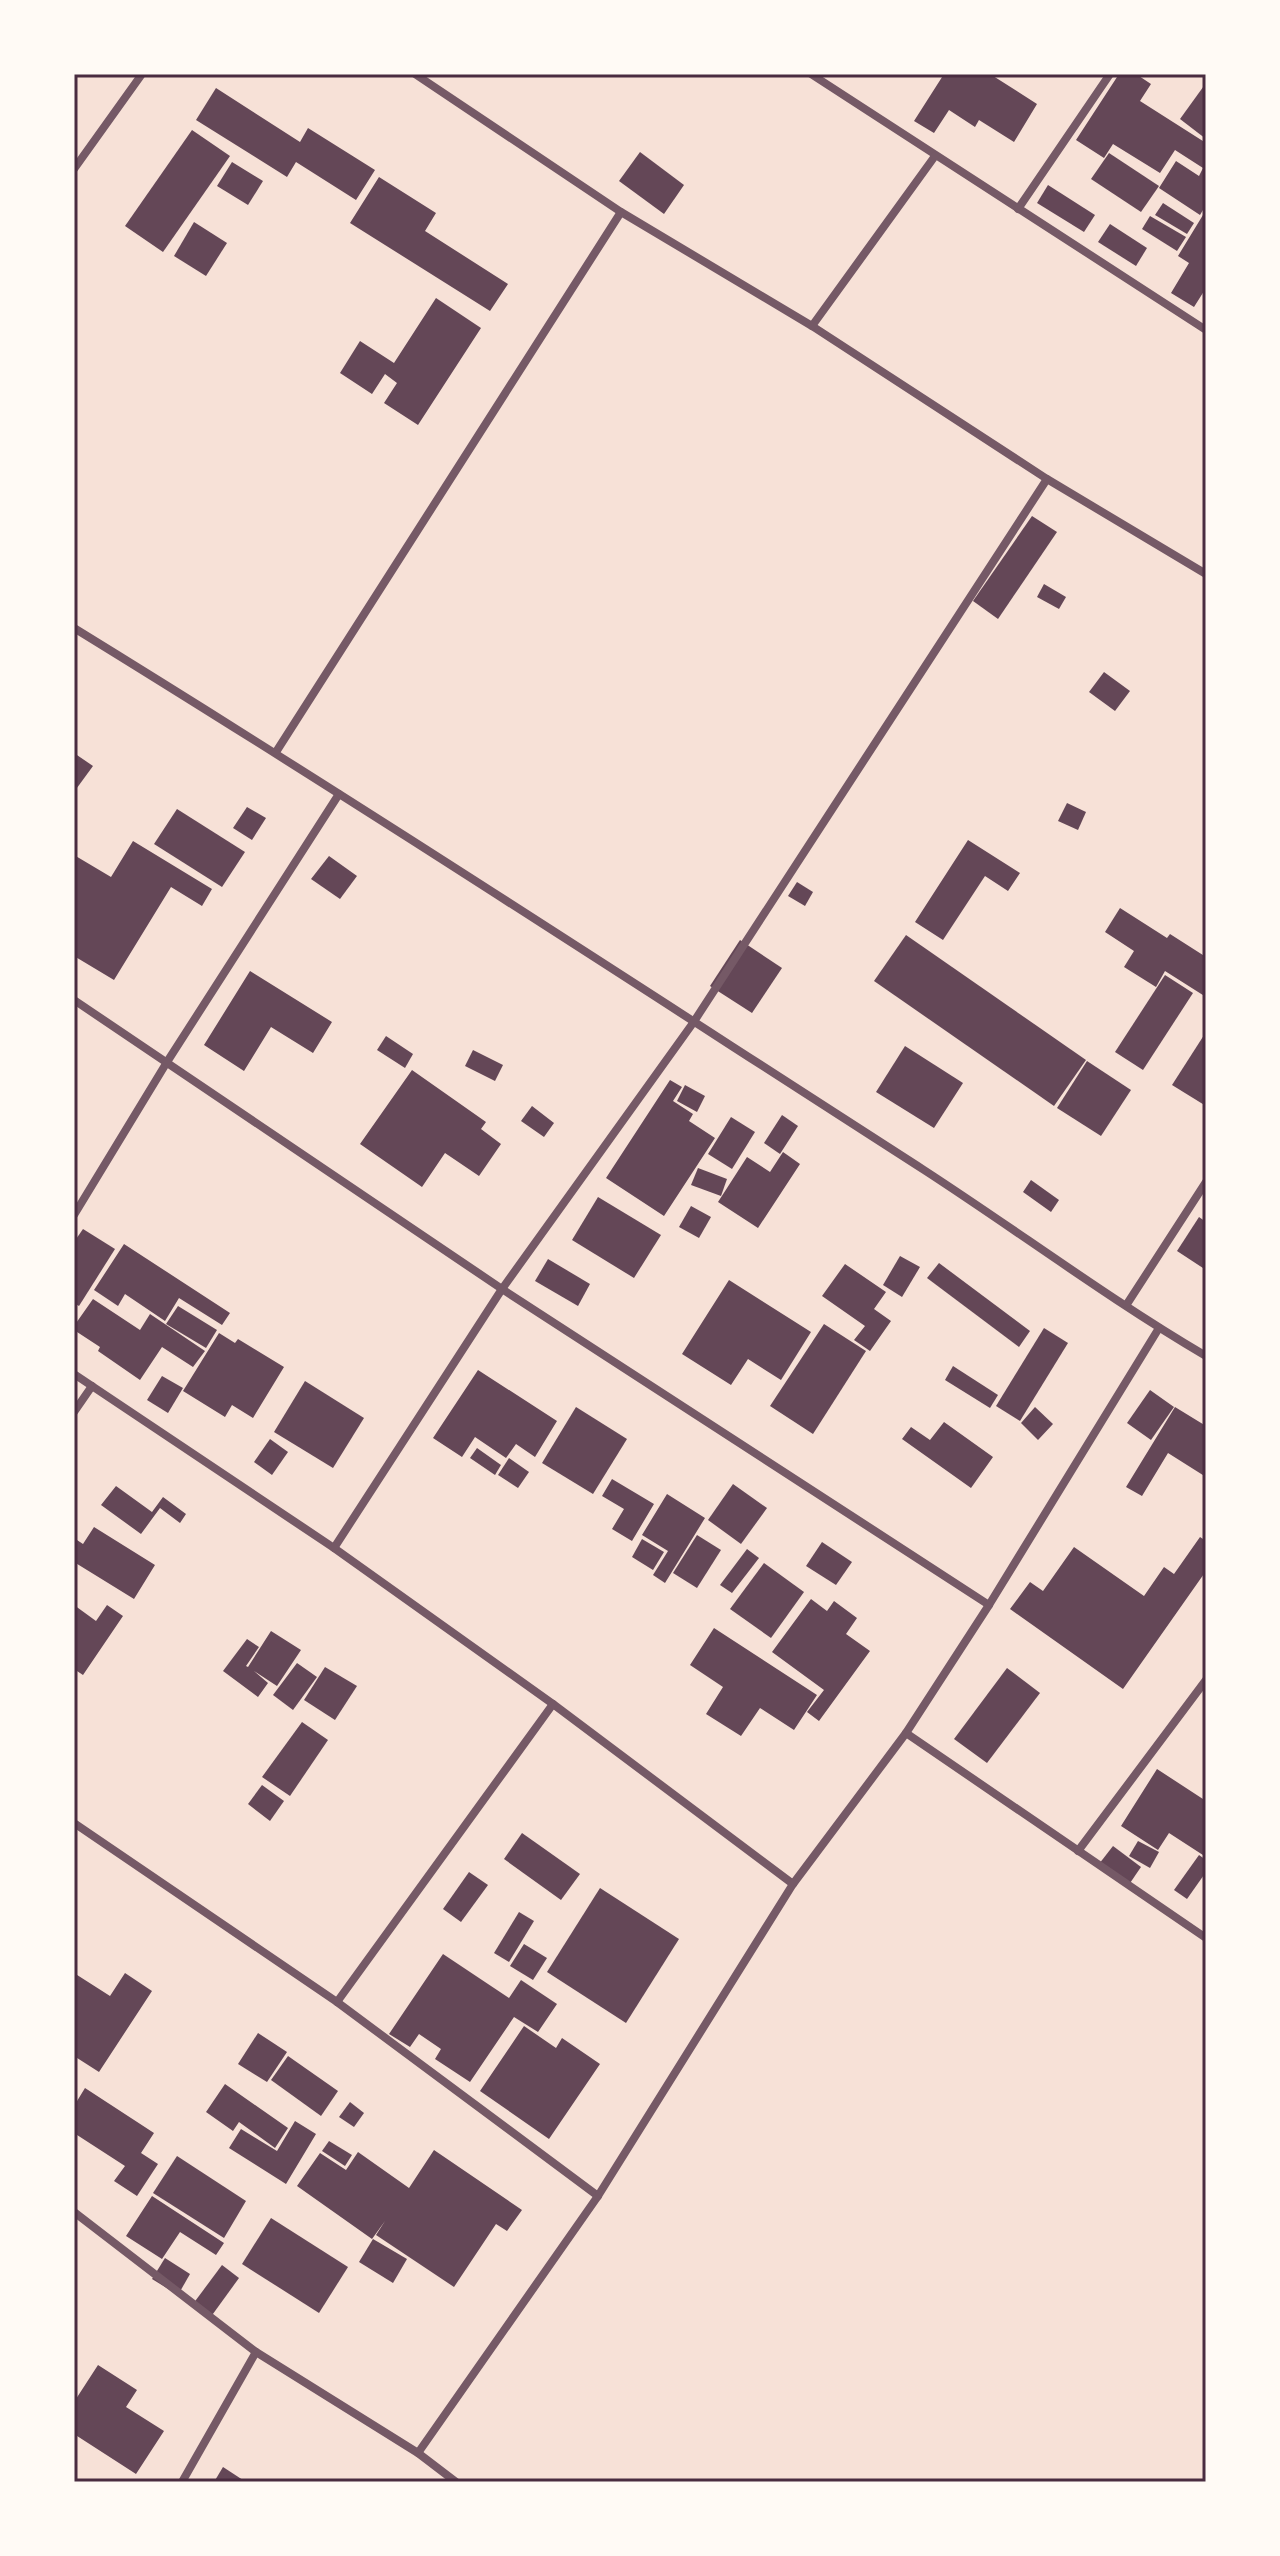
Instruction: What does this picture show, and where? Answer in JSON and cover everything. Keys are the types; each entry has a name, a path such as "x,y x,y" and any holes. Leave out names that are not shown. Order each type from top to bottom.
{"street":[{"path":"74,169 142,74"},
{"path":"415,74 621,212 812,326 1047,479 1206,574"},
{"path":"811,74 1206,330"},
{"path":"1018,209 1110,74"},
{"path":"812,326 935,156"},
{"path":"276,752 621,212"},
{"path":"334,1548 502,1289 693,1023 1047,479"},
{"path":"74,628 276,752 1206,1356"},
{"path":"74,1215 167,1062 339,794"},
{"path":"74,1000 502,1289 989,1605"},
{"path":"1127,1304 1206,1182"},
{"path":"418,2453 598,2196 793,1884 906,1733 989,1605 1159,1328"},
{"path":"74,1374 334,1548 553,1704 793,1884"},
{"path":"74,1412 92,1386"},
{"path":"1078,1851 1206,1680"},
{"path":"337,2002 553,1704"},
{"path":"906,1733 1206,1938"},
{"path":"74,1823 337,2002 598,2196"},
{"path":"74,2212 256,2352 418,2453 456,2482"},
{"path":"182,2482 256,2352"}],"building":[{"path":"944,74 990,74 1037,104 1014,142 979,120 975,127 949,110 934,133 914,121"},
{"path":"1119,74 1136,74 1151,84 1140,101 1206,143 1206,205 1200,215 1159,188 1176,161 1199,176 1203,168 1175,150 1160,173 1113,144 1104,158 1076,140"},
{"path":"1206,83 1206,139 1180,119"},
{"path":"216,88 300,142 308,128 375,170 356,200 296,162 287,177 196,120"},
{"path":"192,130 230,156 163,252 125,226"},
{"path":"640,152 684,185 664,214 619,181"},
{"path":"1109,153 1159,186 1141,212 1091,179"},
{"path":"232,162 263,181 248,205 217,186"},
{"path":"379,177 436,213 425,231 508,284 490,311 350,223"},
{"path":"1048,185 1095,215 1084,232 1037,203"},
{"path":"1163,203 1194,223 1187,234 1155,215"},
{"path":"1206,210 1206,288 1194,307 1171,293 1189,263 1178,256"},
{"path":"1150,216 1186,237 1177,251 1142,229"},
{"path":"194,222 227,243 206,276 174,256"},
{"path":"1110,224 1147,248 1136,266 1098,242"},
{"path":"436,298 481,328 418,425 384,403 397,383 385,374 372,394 340,373 360,341 394,363"},
{"path":"1032,516 1057,532 998,619 973,601"},
{"path":"1044,584 1066,597 1059,609 1037,597"},
{"path":"1104,672 1130,691 1115,711 1089,692"},
{"path":"74,753 93,766 74,792"},
{"path":"1067,803 1086,812 1078,830 1058,821"},
{"path":"247,807 266,818 252,840 233,828"},
{"path":"177,809 245,852 222,887 154,844"},
{"path":"968,840 1020,873 1008,891 985,876 943,940 915,922"},
{"path":"133,841 212,889 202,906 171,887 114,980 74,956 74,855 111,877"},
{"path":"329,856 357,876 340,899 311,879"},
{"path":"797,882 813,892 805,906 788,896"},
{"path":"1120,908 1167,938 1170,934 1206,957 1206,997 1165,971 1156,987 1124,967 1134,951 1105,932"},
{"path":"906,935 1086,1060 1054,1106 874,981"},
{"path":"740,940 782,968 752,1013 710,986"},
{"path":"250,971 332,1022 313,1053 271,1027 244,1071 204,1045"},
{"path":"1165,975 1193,993 1143,1070 1115,1052"},
{"path":"1206,1032 1206,1106 1172,1085"},
{"path":"386,1036 413,1054 405,1068 377,1050"},
{"path":"905,1046 963,1083 934,1128 876,1092"},
{"path":"473,1050 503,1065 495,1081 465,1066"},
{"path":"1087,1061 1131,1090 1101,1136 1057,1108"},
{"path":"412,1070 486,1122 481,1129 501,1144 479,1176 445,1153 422,1187 360,1144"},
{"path":"670,1080 682,1087 673,1101 693,1114 689,1121 715,1138 664,1216 606,1178"},
{"path":"685,1085 705,1096 697,1112 677,1101"},
{"path":"532,1106 554,1123 544,1137 521,1121"},
{"path":"782,1115 798,1126 780,1154 764,1143"},
{"path":"731,1117 755,1132 732,1169 708,1154"},
{"path":"783,1152 800,1164 758,1228 718,1202 747,1157 770,1172"},
{"path":"698,1168 727,1179 721,1196 691,1185"},
{"path":"1031,1180 1059,1200 1051,1212 1023,1192"},
{"path":"598,1197 661,1235 634,1278 572,1240"},
{"path":"691,1206 711,1217 699,1238 679,1227"},
{"path":"1199,1217 1206,1222 1206,1270 1177,1251"},
{"path":"83,1229 115,1249 79,1306 74,1303 74,1242"},
{"path":"124,1244 230,1313 222,1325 179,1298 165,1321 125,1294 118,1306 94,1290"},
{"path":"900,1256 920,1267 902,1297 883,1285"},
{"path":"548,1259 590,1284 578,1306 535,1281"},
{"path":"939,1263 1030,1331 1019,1347 927,1278"},
{"path":"845,1264 886,1292 874,1309 891,1321 870,1351 854,1340 865,1326 822,1296"},
{"path":"729,1280 811,1332 781,1380 748,1359 731,1385 682,1354"},
{"path":"93,1299 140,1330 150,1314 205,1351 193,1367 162,1347 140,1380 74,1330"},
{"path":"178,1306 217,1330 206,1348 166,1324"},
{"path":"824,1324 866,1351 813,1434 770,1406"},
{"path":"1044,1328 1068,1343 1020,1421 996,1406"},
{"path":"219,1333 235,1343 238,1339 284,1367 253,1418 232,1405 225,1417 183,1391"},
{"path":"953,1366 998,1395 990,1408 945,1380"},
{"path":"478,1370 557,1421 535,1457 516,1444 506,1458 475,1437 462,1457 433,1438"},
{"path":"162,1376 183,1388 168,1413 147,1400"},
{"path":"305,1381 364,1418 333,1468 274,1432"},
{"path":"1150,1390 1174,1407 1151,1440 1127,1423"},
{"path":"576,1407 627,1439 593,1494 542,1463"},
{"path":"1035,1407 1053,1424 1038,1440 1021,1423"},
{"path":"1175,1407 1206,1426 1206,1477 1168,1453 1142,1496 1126,1487"},
{"path":"944,1422 993,1457 971,1488 902,1439 911,1427 930,1440"},
{"path":"270,1439 288,1452 272,1475 254,1462"},
{"path":"477,1448 501,1465 495,1475 470,1458"},
{"path":"509,1458 529,1472 518,1488 498,1475"},
{"path":"612,1479 654,1504 632,1541 612,1529 624,1509 602,1496"},
{"path":"733,1484 767,1508 741,1544 708,1520"},
{"path":"116,1486 152,1512 163,1497 186,1514 180,1523 160,1508 141,1534 101,1505"},
{"path":"667,1494 705,1518 665,1583 653,1575 668,1551 642,1535"},
{"path":"94,1527 155,1565 134,1599 74,1562 74,1538 83,1544"},
{"path":"697,1535 721,1550 697,1588 673,1573"},
{"path":"1200,1537 1206,1541 1206,1571 1123,1689 1010,1609 1030,1582 1043,1591 1074,1547 1144,1596 1164,1567 1174,1574"},
{"path":"642,1539 664,1552 653,1570 632,1557"},
{"path":"822,1542 852,1562 836,1585 806,1566"},
{"path":"747,1549 759,1558 732,1593 720,1585"},
{"path":"764,1563 804,1592 771,1638 730,1609"},
{"path":"811,1599 827,1611 834,1601 857,1618 846,1634 870,1651 819,1721 807,1712 824,1690 772,1652"},
{"path":"74,1605 96,1621 107,1605 123,1616 83,1675 74,1669"},
{"path":"714,1628 817,1695 794,1730 760,1708 741,1736 706,1714 723,1687 690,1665"},
{"path":"271,1631 301,1650 277,1686 254,1671 268,1683 258,1697 223,1671 247,1639 259,1647 248,1667"},
{"path":"297,1663 317,1677 293,1710 273,1695"},
{"path":"325,1667 357,1686 335,1720 304,1700"},
{"path":"1007,1668 1040,1693 987,1763 954,1739"},
{"path":"302,1722 328,1740 290,1796 262,1777"},
{"path":"1157,1769 1206,1801 1206,1857 1169,1833 1158,1850 1121,1826"},
{"path":"262,1785 284,1801 270,1821 248,1804"},
{"path":"522,1833 580,1874 561,1900 504,1859"},
{"path":"1138,1841 1159,1852 1150,1868 1129,1856"},
{"path":"1113,1846 1141,1867 1128,1886 1099,1864"},
{"path":"1199,1855 1206,1860 1206,1872 1187,1899 1174,1890"},
{"path":"469,1872 488,1885 461,1922 443,1909"},
{"path":"600,1888 679,1939 626,2023 547,1972"},
{"path":"519,1912 534,1921 509,1962 494,1953"},
{"path":"524,1944 547,1958 533,1980 510,1966"},
{"path":"443,1954 509,1998 521,1980 557,2004 538,2032 514,2017 470,2082 435,2059 441,2049 419,2034 410,2047 389,2034"},
{"path":"74,1973 110,1996 125,1973 152,1991 99,2072 74,2056"},
{"path":"524,2026 556,2048 562,2038 600,2064 549,2139 480,2091"},
{"path":"258,2033 287,2052 267,2082 238,2064"},
{"path":"288,2056 338,2091 321,2116 271,2080"},
{"path":"225,2084 288,2128 275,2148 239,2122 233,2131 206,2112"},
{"path":"85,2088 154,2133 141,2153 158,2164 137,2196 114,2181 125,2166 74,2133 74,2106"},
{"path":"350,2102 364,2113 354,2127 339,2117"},
{"path":"295,2121 316,2134 286,2184 229,2148 241,2129 277,2151"},
{"path":"329,2141 352,2155 345,2166 322,2151"},
{"path":"434,2150 522,2210 507,2231 496,2224 454,2287 376,2235 385,2221 372,2239 297,2186 320,2153 346,2170 358,2152 409,2188"},
{"path":"177,2156 246,2201 224,2238 153,2193"},
{"path":"152,2196 224,2243 216,2255 180,2232 162,2259 126,2236"},
{"path":"271,2218 348,2267 319,2313 242,2264"},
{"path":"373,2239 407,2259 393,2283 359,2262"},
{"path":"165,2258 190,2274 178,2295 152,2279"},
{"path":"222,2265 239,2278 210,2318 193,2304"},
{"path":"98,2365 137,2390 126,2407 164,2431 136,2474 74,2434 74,2402"},
{"path":"223,2467 246,2482 214,2482"}]}
